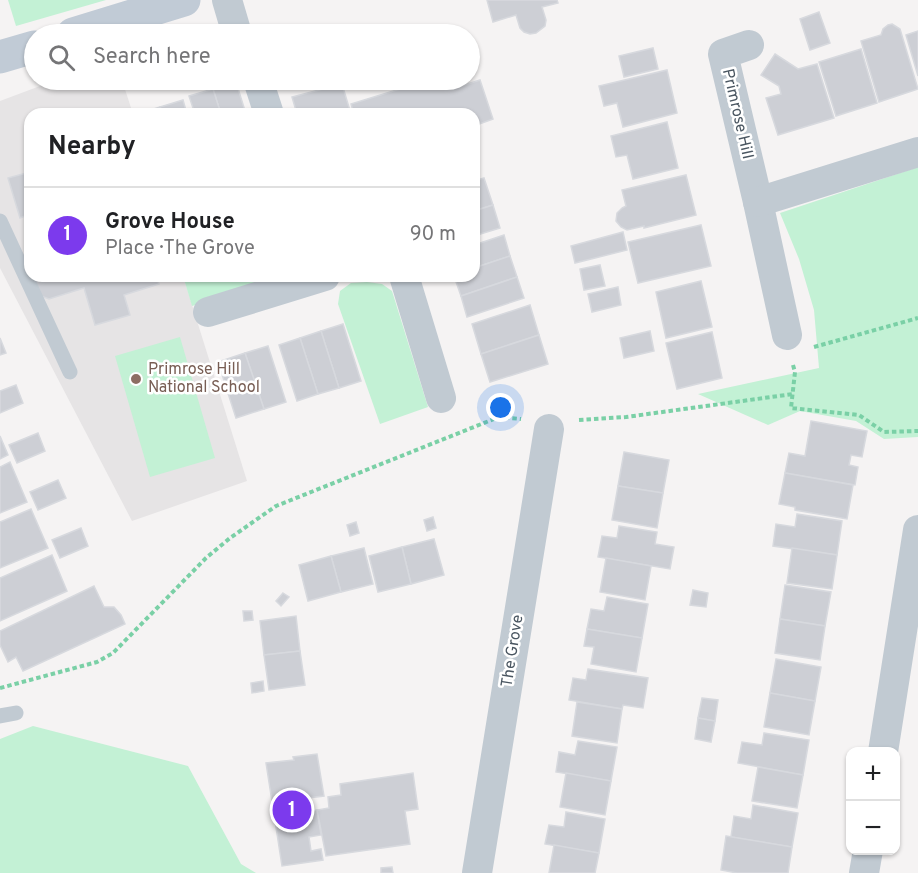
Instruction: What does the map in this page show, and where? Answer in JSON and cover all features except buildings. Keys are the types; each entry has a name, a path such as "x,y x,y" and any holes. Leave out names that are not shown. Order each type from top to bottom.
{"main road":[{"path":"106,24 184,0"},
{"path":"0,57 24,50"}],"street":[{"path":"227,0 231,24"},
{"name":"Primrose Hill","path":"749,45 723,54 758,202 799,341"},
{"path":"261,90 267,108"},
{"path":"758,202 918,152"},
{"path":"208,312 290,282"},
{"path":"406,282 441,398"},
{"name":"The Grove","path":"477,873 550,424"},
{"path":"884,747 918,530"},
{"path":"864,873 867,855"}],"lane":[{"path":"0,221 24,273"},
{"path":"28,282 70,372"},
{"path":"0,716 16,713"}],"path":[{"path":"799,341 918,318"},
{"path":"0,688 97,662 113,653 206,558 276,506 499,417 550,424 626,417 793,394 791,408 859,415 884,432 918,431"}],"shaded area":[{"name":"Primrose Hill National School","path":"29,90 125,90 131,108 24,108 24,282 185,282 247,481 132,521 0,268 0,101"}],"green space":[{"path":"8,0 106,0 16,26"},
{"path":"918,167 918,437 884,439 856,421 800,411 768,425 698,394 819,368 814,310 799,259 780,213"},
{"path":"185,282 263,282 260,285 192,306"},
{"path":"351,283 382,284 392,291 428,407 380,424 338,304 340,291"},
{"path":"180,337 215,458 150,477 115,356"},
{"path":"33,726 188,766 241,864 256,873 0,873 0,739"}],"place":[{"name":"Primrose Hill National School","path":"136,379"},
{"name":"Grove House","path":"292,810"}]}
